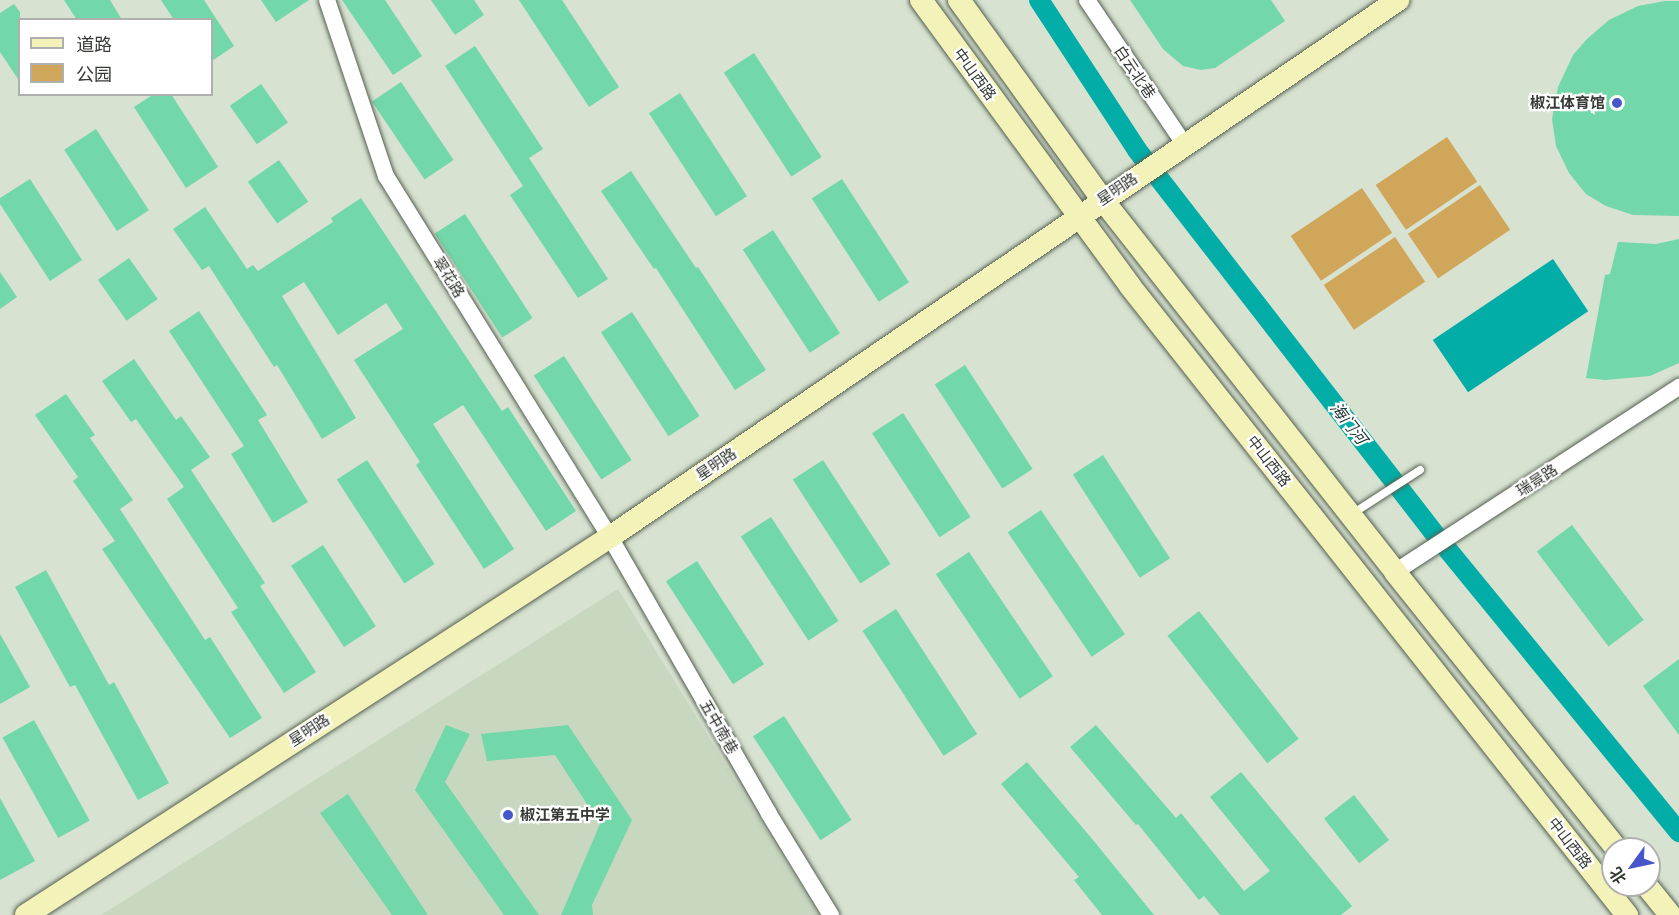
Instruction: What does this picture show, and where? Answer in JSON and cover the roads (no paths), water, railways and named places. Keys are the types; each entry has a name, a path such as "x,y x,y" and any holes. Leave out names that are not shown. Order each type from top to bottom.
{"main road":[{"name":"中山西路","path":"921,0 1130,286 1627,915"},
{"name":"中山西路","path":"959,0 1395,572 1607,837"},
{"name":"星明路","path":"26,915 610,537 1109,194 1398,0"},
{"path":"1656,897 1670,915"}],"street":[{"name":"翠花路","path":"327,0 386,176 610,537"},
{"name":"白云北巷","path":"1087,0 1184,144"},
{"name":"瑞景路","path":"1395,572 1679,387"},
{"name":"五中南巷","path":"610,537 769,814 831,915"}],"lane":[{"path":"1351,515 1420,470"}],"water":[{"path":"1553,259 1588,311 1468,392 1433,340"}],"waterway":[{"name":"海门河","path":"1039,0 1137,150 1439,539 1679,832"}],"place":[{"name":"椒江体育馆","path":"1617,103"},
{"name":"椒江第五中学","path":"508,815"}]}
